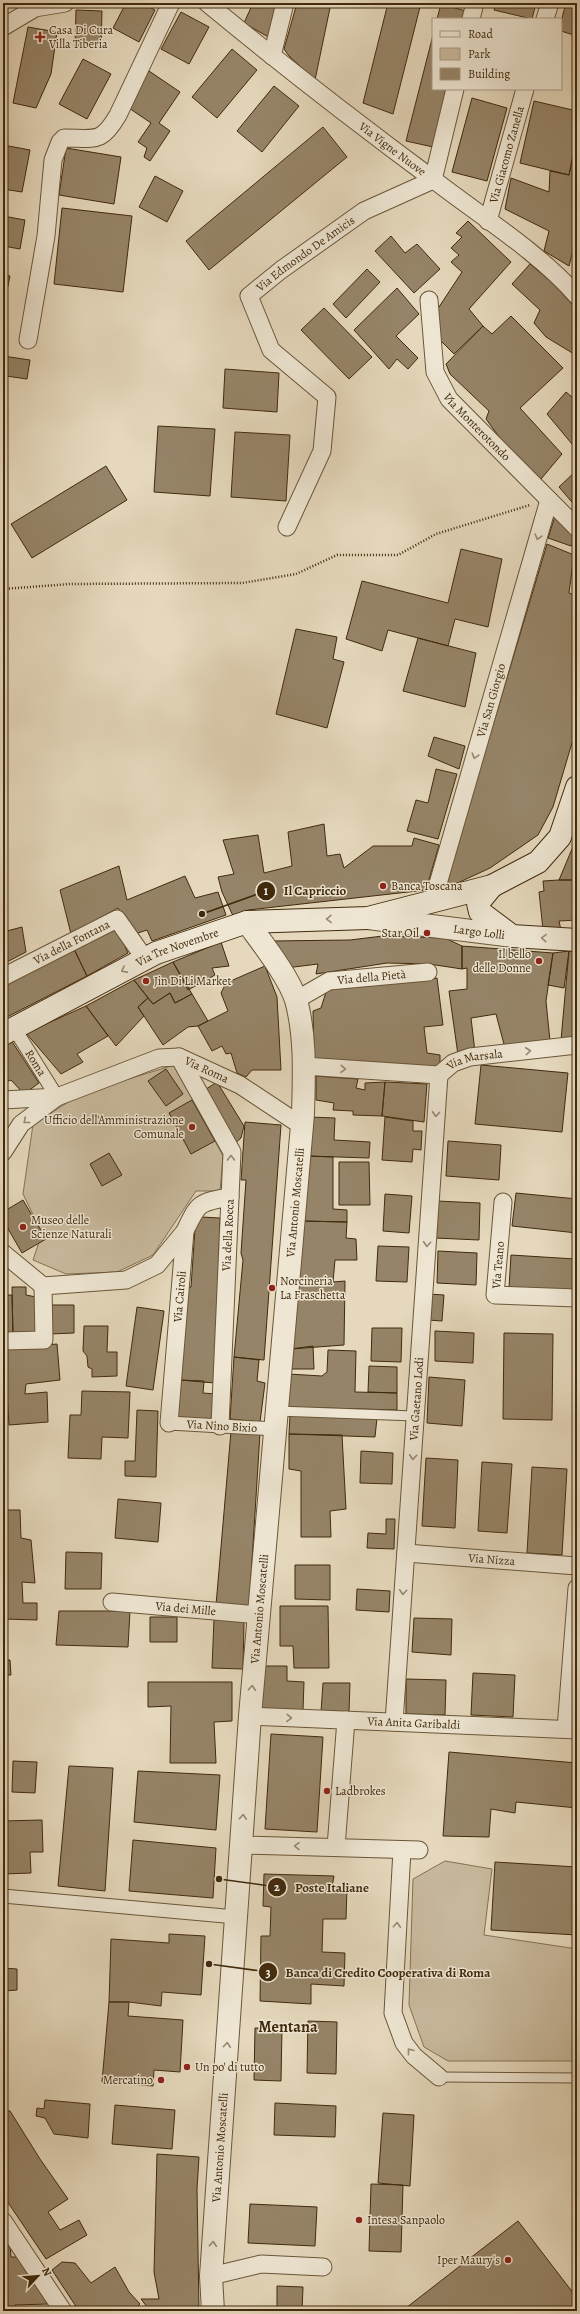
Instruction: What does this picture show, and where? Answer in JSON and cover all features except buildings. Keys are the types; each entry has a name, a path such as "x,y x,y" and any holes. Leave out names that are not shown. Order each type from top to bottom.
{"street":[{"path":"3,27 34,6 65,3"},
{"path":"28,340 46,236 54,160 60,142 64,138 102,136 108,132 118,115 171,3"},
{"name":"Via Vigne Nuove","path":"207,3 272,56 488,221 567,285 577,296"},
{"path":"272,56 285,3"},
{"path":"471,18 475,3"},
{"path":"545,18 550,3"},
{"path":"433,180 454,90"},
{"name":"Via Giacomo Zanella","path":"488,221 525,90"},
{"name":"Via Edmondo De Amicis","path":"287,527 322,451 327,397 271,350 249,296 281,270 364,211 433,180"},
{"name":"Via Monterotondo","path":"429,300 435,372 449,398 577,528"},
{"name":"Via San Giorgio","path":"433,901 549,500"},
{"path":"368,918 492,886 538,862 560,838 577,787"},
{"name":"Largo Lolli","path":"492,886 478,903 480,912 512,936"},
{"name":"Largo Lolli","path":"368,918 512,936"},
{"name":"Via Tre Novembre","path":"8,1031 156,953 247,922 368,918"},
{"name":"Via della Fontana","path":"3,977 117,919 145,959"},
{"name":"Via Antonio Moscatelli","path":"213,2311 211,2276 250,1716 302,1126 304,1066 304,1048 296,1000 274,959 247,922"},
{"path":"512,936 577,940"},
{"name":"Via della Pietà","path":"296,1000 329,981 428,972"},
{"name":"Roma","path":"8,1031 57,1097"},
{"name":"Via Marsala","path":"304,1066 439,1075 453,1063 470,1057 577,1045"},
{"name":"Via Roma","path":"57,1097 160,1058 179,1056 240,1085 302,1126"},
{"name":"Via della Rocca","path":"179,1056 232,1152 220,1426"},
{"name":"Via Gaetano Lodi","path":"394,1722 439,1075"},
{"path":"3,1100 57,1097"},
{"path":"3,1152 21,1124 57,1097"},
{"name":"Via Cairoli","path":"169,1423 185,1231 194,1210 206,1201 230,1197"},
{"name":"Via Teano","path":"503,1202 495,1295 577,1298"},
{"path":"3,1253 43,1286 126,1280 157,1265 185,1231"},
{"path":"3,1341 44,1340 43,1286"},
{"name":"Via Nino Bixio","path":"169,1423 220,1426 276,1420"},
{"name":"Via Nizza","path":"406,1554 577,1566"},
{"path":"572,1730 577,1588"},
{"name":"Via dei Mille","path":"112,1602 259,1615"},
{"name":"Via Anita Garibaldi","path":"250,1716 572,1730"},
{"path":"336,1847 346,1720"},
{"path":"241,1845 419,1850"},
{"path":"402,1850 393,2013 404,2043 414,2056 439,2077"},
{"path":"3,1896 236,1917"},
{"path":"3,2222 63,2311"},
{"path":"211,2276 261,2264 323,2267"}],"lane":[{"path":"276,1420 415,1416"},
{"path":"439,2077 577,2078"}],"path":[{"path":"3,589 70,584 242,583 296,574 337,556 398,555 436,534 549,500"}],"green space":[{"path":"174,1065 223,1156 220,1191 196,1191 153,1255 117,1272 66,1274 33,1260 42,1233 23,1194 33,1124 83,1093"},
{"path":"445,1861 492,1869 484,1935 577,1949 577,2061 448,2061 424,2047 409,2005 413,1879"}],"place":[{"name":"Casa Di Cura Villa Tiberia","path":"40,37"},
{"name":"Banca Toscana","path":"383,886"},
{"name":"Il Capriccio","path":"202,914"},
{"name":"Star Oil","path":"427,933"},
{"name":"Il bello delle Donne","path":"539,961"},
{"name":"Jin Di Li Market","path":"146,981"},
{"name":"Ufficio dell'Amministrazione Comunale","path":"192,1127"},
{"name":"Museo delle Scienze Naturali","path":"23,1227"},
{"name":"Norcineria La Fraschetta","path":"272,1288"},
{"name":"Ladbrokes","path":"327,1791"},
{"name":"Poste Italiane","path":"219,1879"},
{"name":"Banca di Credito Cooperativa di Roma","path":"209,1964"},
{"name":"Un po' di tutto","path":"187,2067"},
{"name":"Mercatino","path":"161,2080"},
{"name":"Intesa Sanpaolo","path":"359,2220"},
{"name":"Iper Maury's","path":"508,2260"}],"district":[{"name":"Mentana","path":"288,2026"}]}
